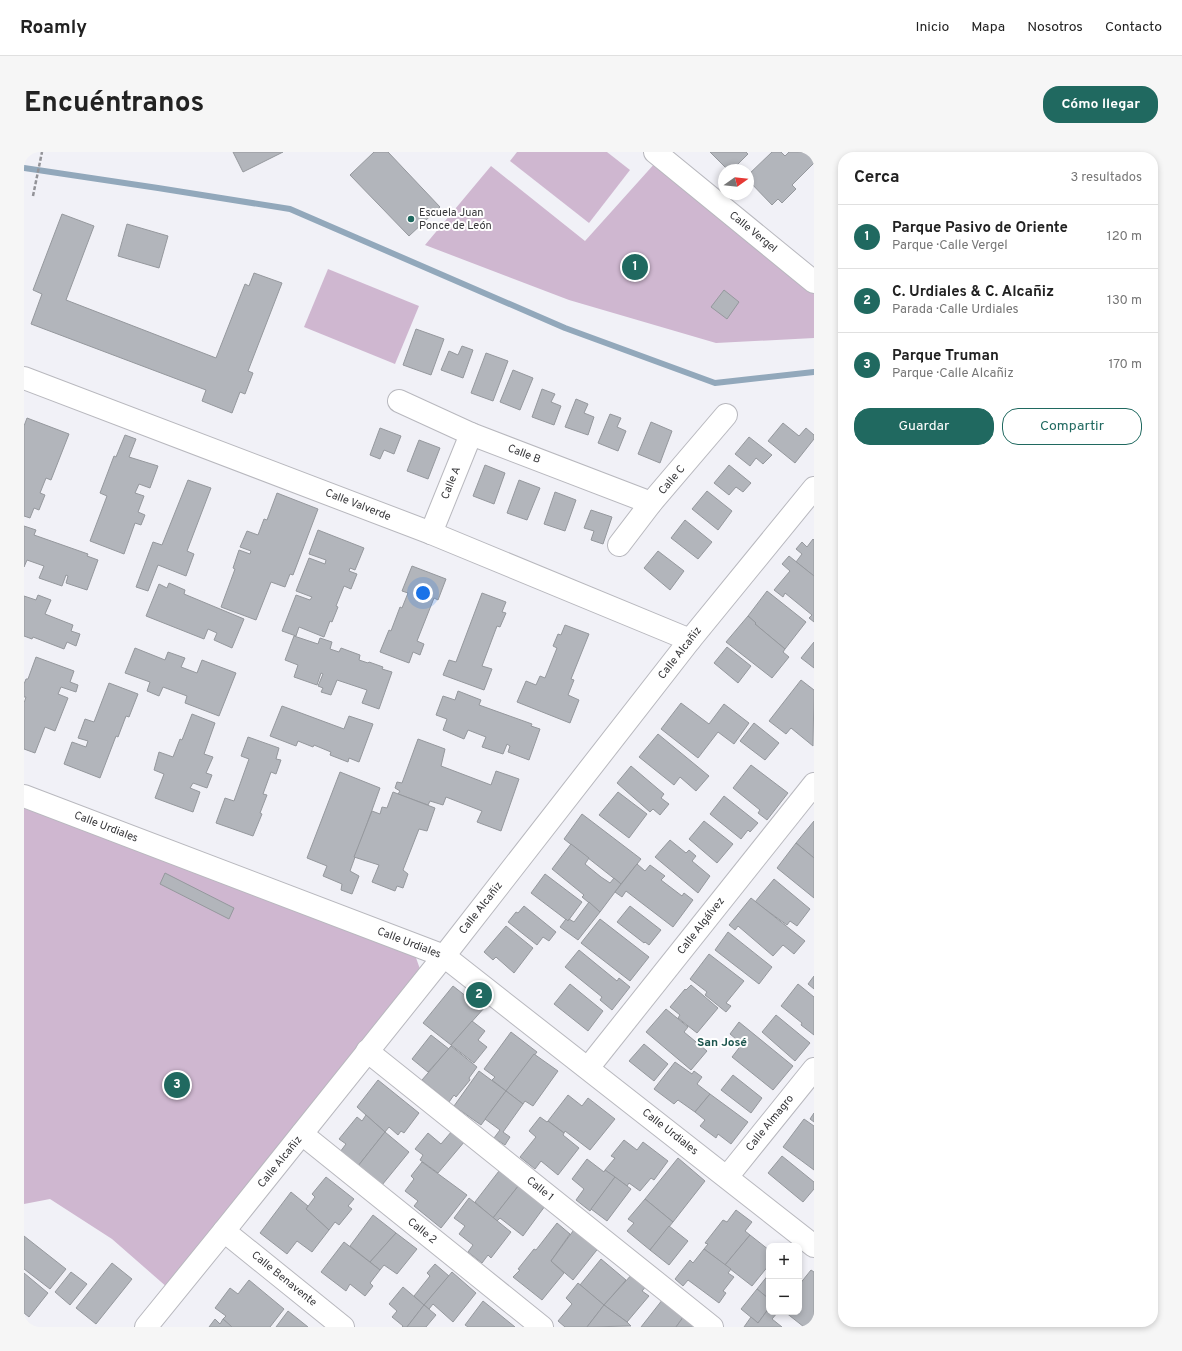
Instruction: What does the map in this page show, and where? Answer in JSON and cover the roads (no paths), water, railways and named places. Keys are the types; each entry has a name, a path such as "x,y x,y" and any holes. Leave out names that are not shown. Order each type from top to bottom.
{"street":[{"name":"Calle Vergel","path":"656,152 814,282"},
{"name":"Calle Valverde","path":"24,378 431,533 690,640"},
{"name":"Calle B","path":"399,401 471,434 652,503"},
{"name":"Calle C","path":"619,545 652,503 726,415"},
{"name":"Calle A","path":"431,533 471,434"},
{"name":"Calle Alcañiz","path":"146,1327 224,1232 444,956 690,640 814,488"},
{"name":"Calle Algálvez","path":"588,1068 814,784"},
{"name":"Calle Urdiales","path":"24,796 444,956 814,1246"},
{"name":"Calle 1","path":"367,1052 712,1327"},
{"name":"Calle Almagro","path":"727,1177 814,1069"},
{"name":"Calle 2","path":"302,1134 542,1327"},
{"name":"Calle Benavente","path":"224,1232 343,1327"}],"waterway":[{"path":"24,168 290,209 565,328 715,383 814,372"}],"place":[{"name":"Escuela Juan Ponce de León","path":"411,219"},
{"name":"Parque Pasivo de Oriente","path":"635,267"},
{"name":"C. Urdiales & C. Alcañiz","path":"479,995"},
{"name":"Parque Truman","path":"177,1085"}],"district":[{"name":"San José","path":"722,1043"}]}
